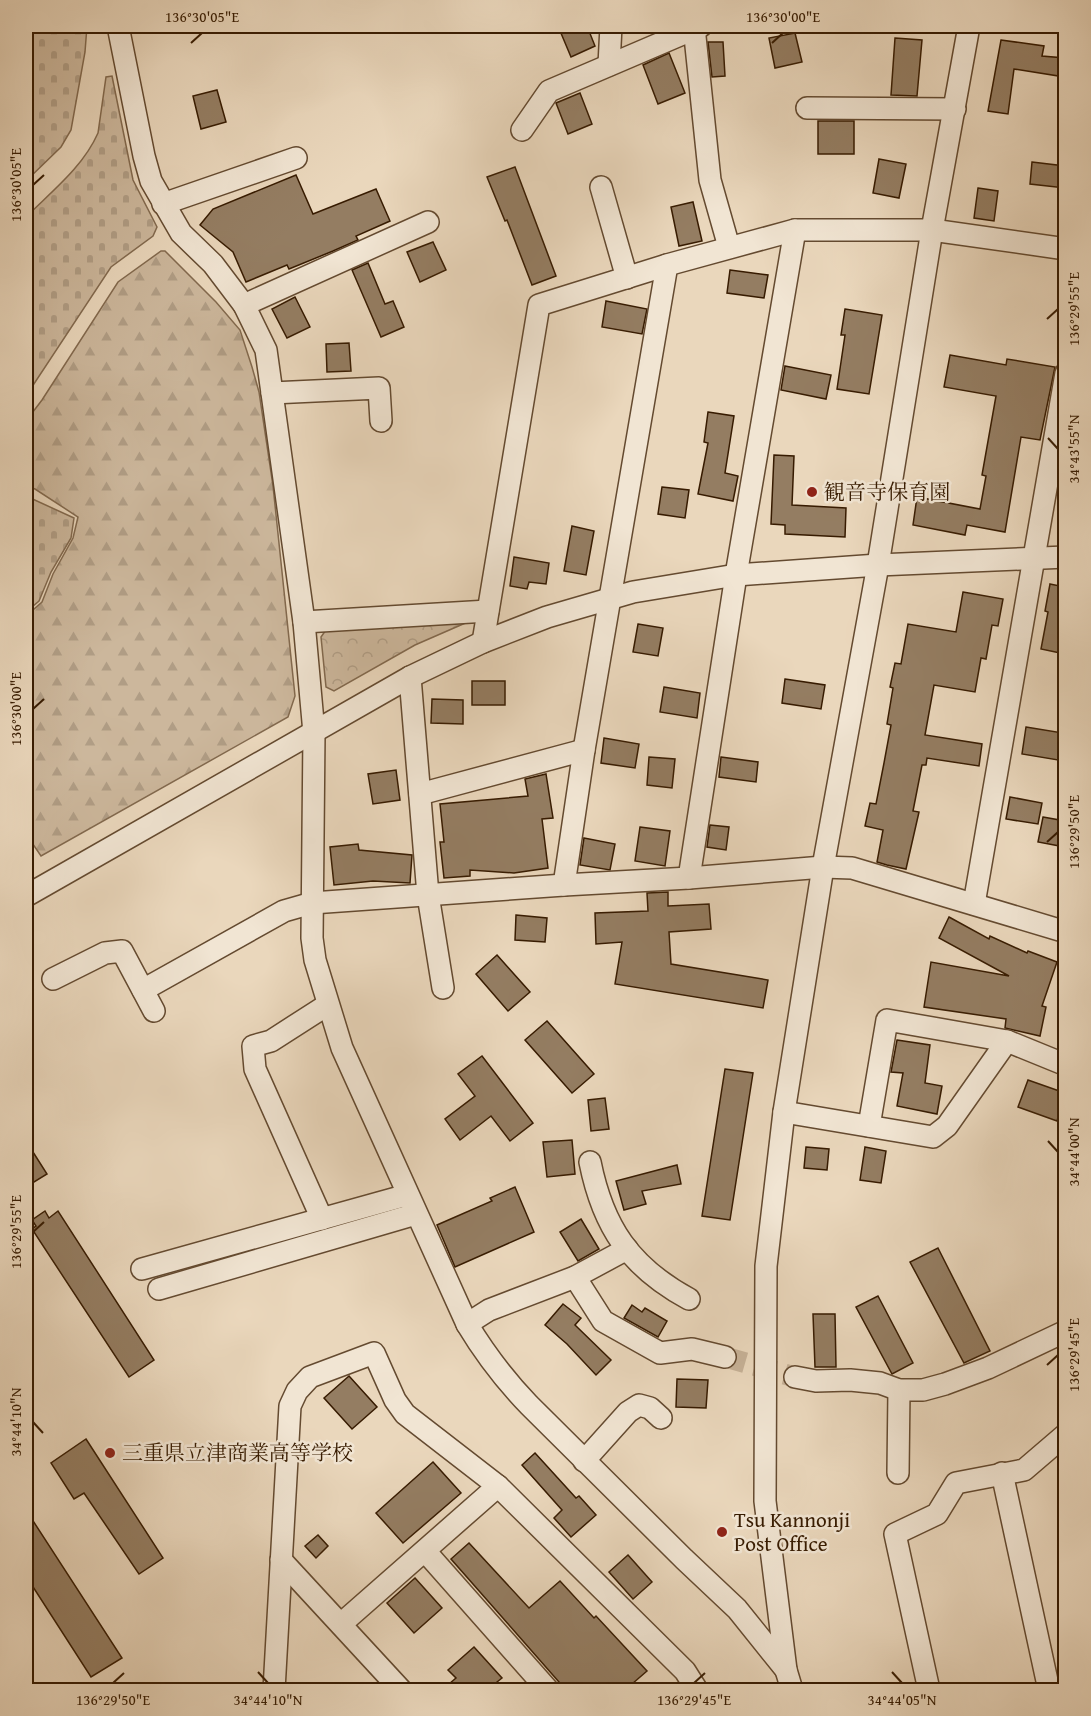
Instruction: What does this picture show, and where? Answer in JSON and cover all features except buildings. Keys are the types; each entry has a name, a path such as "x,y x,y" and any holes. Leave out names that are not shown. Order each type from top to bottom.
{"street":[{"path":"118,26 151,181 181,232 213,264 244,305 266,350 304,622 314,733 312,938 315,960 327,1005 342,1048 407,1195 467,1324 482,1351 505,1380 584,1461 737,1609 786,1670"},
{"path":"609,65 611,26"},
{"path":"522,130 549,91 698,26 710,180 729,247"},
{"path":"792,1690 786,1670 765,1501 766,1266 784,1112 823,867 878,565 932,230 969,26"},
{"path":"807,108 955,109"},
{"path":"163,204 296,158"},
{"path":"601,187 627,278"},
{"path":"244,305 428,222"},
{"path":"689,878 736,575 795,230"},
{"path":"483,642 539,305 729,247 795,230 932,230 1065,249"},
{"path":"564,885 584,750 668,265"},
{"path":"974,904 1065,374"},
{"path":"272,393 379,388 381,422"},
{"path":"26,896 410,676 483,642 547,617 633,592 736,575 878,565 1065,557"},
{"path":"304,622 488,611"},
{"path":"410,676 428,895 443,988"},
{"path":"420,794 584,750"},
{"path":"143,990 284,910 312,903 823,867 852,868 1065,932"},
{"path":"53,979 105,953 122,951 154,1011"},
{"path":"322,1219 255,1070 253,1046 271,1041 327,1005"},
{"path":"869,1126 887,1020 1007,1041 1065,1065"},
{"path":"784,1112 933,1137 947,1126 1007,1041"},
{"path":"590,1162 595,1187 608,1220 627,1249 657,1280 689,1299"},
{"path":"142,1269 407,1195"},
{"path":"159,1289 416,1214"},
{"path":"467,1324 489,1310 575,1277 627,1249"},
{"path":"575,1277 603,1321 660,1353 692,1349 726,1357"},
{"path":"795,1377 816,1381 880,1383 899,1390 923,1390 988,1368 1065,1331"},
{"path":"273,1690 290,1406 297,1391 310,1377 374,1353 395,1400 405,1414 498,1486 685,1671 697,1690"},
{"path":"898,1473 899,1390"},
{"path":"584,1461 628,1412 639,1405 650,1408 661,1418"},
{"path":"929,1690 895,1534 937,1514 956,1483 1024,1470 1065,1434"},
{"path":"1002,1473 1050,1690"},
{"path":"341,1624 498,1486"},
{"path":"425,1551 548,1690"},
{"path":"281,1560 401,1690"}],"green space":[{"path":"26,26 87,26 85,52 71,130 61,147 26,181"},
{"path":"112,76 133,180 157,227 153,236 111,267 26,396 26,217 66,178 92,145 98,133 106,77"},
{"path":"161,251 165,251 216,302 240,330 252,367 259,392 273,486 295,696 288,717 41,856 26,834 26,616 42,602 53,574 73,538 78,517 35,489 26,486 26,421 118,282"},
{"path":"26,496 74,518 71,538 51,572 39,601 26,612"},
{"path":"470,621 415,645 334,691 326,687 321,637 328,627"}],"tunnel":[{"path":"725,1357 795,1377"}],"place":[{"name":"観音寺保育園","path":"812,492"},
{"name":"三重県立津商業高等学校","path":"110,1453"},
{"name":"Tsu Kannonji Post Office","path":"722,1532"}]}
